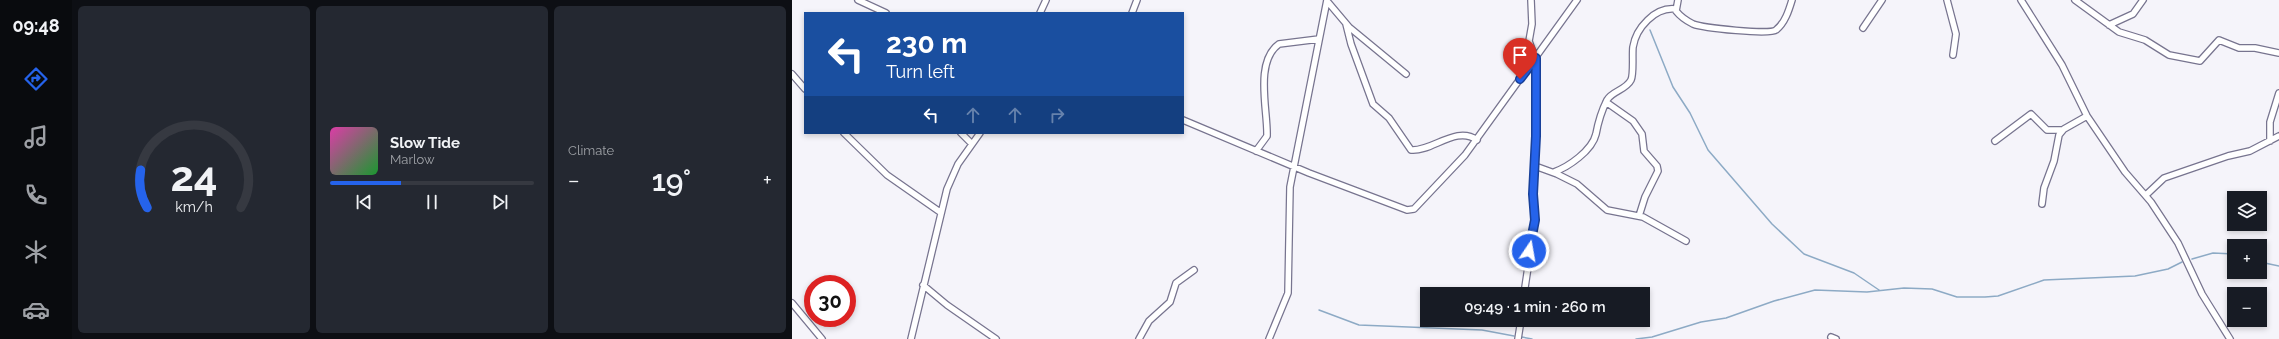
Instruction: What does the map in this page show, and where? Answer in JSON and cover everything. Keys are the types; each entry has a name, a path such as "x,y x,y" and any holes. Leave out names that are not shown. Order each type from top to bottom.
{"street":[{"path":"858,0 884,12"},
{"path":"1040,12 1046,0"},
{"path":"1132,12 1137,0"},
{"path":"1327,0 1346,24 1406,74"},
{"path":"1269,339 1285,302 1289,284 1288,218 1294,166 1327,0"},
{"path":"1525,287 1534,224 1533,194 1535,166 1536,58 1529,41 1532,24 1531,0"},
{"path":"1184,120 1338,184 1411,210 1419,205 1455,168 1477,140 1577,0"},
{"path":"1675,9 1678,0"},
{"path":"1554,172 1563,168 1587,148 1596,135 1597,125 1606,102 1611,95 1626,86 1631,79 1634,43 1647,21 1654,14 1670,8 1675,9 1679,14 1694,25 1735,31 1769,33 1776,30 1785,18 1792,0"},
{"path":"1862,28 1882,0"},
{"path":"1947,0 1956,34 1953,54"},
{"path":"2021,0 2062,65 2087,116 2125,172 2138,189 2146,195 2181,248 2202,294 2230,339"},
{"path":"2075,0 2109,25 2127,36 2145,40 2169,55 2188,60 2203,60 2219,40 2239,48 2256,48 2279,53"},
{"path":"2109,25 2133,14 2143,0"},
{"path":"1346,24 1351,44 1373,104 1389,118 1411,150 1458,137 1471,136 1477,140"},
{"path":"1256,151 1267,136 1264,85 1270,54 1279,44 1319,39"},
{"path":"792,74 804,88"},
{"path":"2270,141 2271,120 2279,93"},
{"path":"1606,102 1633,121 1642,134 1644,151 1657,166 1658,171 1645,197 1639,216"},
{"path":"1996,142 2031,114 2047,130 2062,130 2087,116"},
{"path":"2042,204 2044,188 2052,168 2057,142 2062,130"},
{"path":"845,134 887,175 940,212"},
{"path":"962,134 972,144"},
{"path":"911,339 940,212 958,164 979,134"},
{"path":"2146,195 2164,178 2228,156 2250,151 2279,136"},
{"path":"1535,166 1554,172 1577,184 1607,210 1639,216 1686,241"},
{"path":"1138,339 1149,321 1170,302 1176,283 1194,270"},
{"path":"923,285 947,305 996,339"},
{"path":"792,303 822,339"},
{"path":"1518,339 1520,327"}],"waterway":[{"path":"1650,30 1673,87 1690,113 1708,150 1772,224 1804,254 1854,273 1879,290"},
{"path":"2192,259 2213,253 2227,254"},
{"path":"1636,339 1652,337 1701,322 1726,318 1774,301 1815,290 1867,292 1904,288 1932,289 1957,297 1985,297 1998,296 2044,280 2135,276 2168,269 2182,262"},
{"path":"2267,263 2279,266"},
{"path":"1319,310 1359,325 1482,330 1514,336"},
{"path":"1522,337 1532,339"}],"route":[{"path":"1520,79 1536,58 1536,136 1533,187 1535,220 1529,251"}]}
